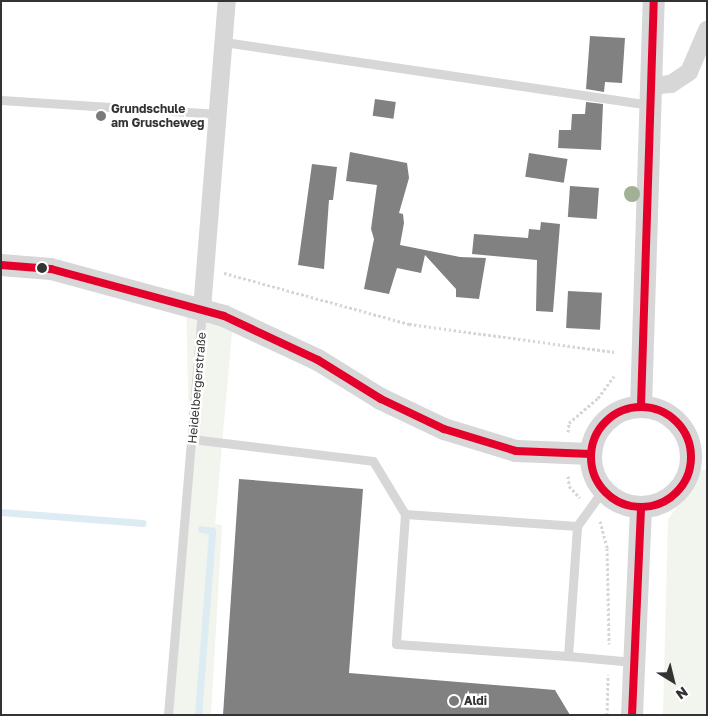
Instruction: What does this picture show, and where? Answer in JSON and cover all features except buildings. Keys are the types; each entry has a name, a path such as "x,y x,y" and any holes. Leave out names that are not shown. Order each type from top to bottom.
{"street":[{"name":"Heidelbergerstraße","path":"202,309 227,1"},
{"path":"641,406 654,1"},
{"path":"650,95 671,84 694,65 707,30"},
{"path":"1,264 51,269 202,309 318,360 381,399 444,429 516,451 591,454"},
{"path":"641,406 670,415 684,431 692,452 686,480 677,492 665,501 640,507 617,501 603,490 595,477 591,454 599,429 610,417 641,406"},
{"path":"632,715 640,507"}],"lane":[{"path":"224,42 650,95"},
{"path":"1,100 219,114"},
{"name":"Heidelbergerstraße","path":"168,715 202,309"},
{"path":"192,439 373,461 405,514 396,644 634,662"},
{"path":"568,656 577,526 603,490"},
{"path":"405,514 577,526"}],"path":[{"path":"220,272 409,324 614,352"},
{"path":"607,715 607,548 600,520 569,486 567,454 569,423 598,398 614,376"}],"shaded area":[{"path":"186,296 232,332 215,524 222,525 211,715 164,715 189,437"},
{"path":"694,469 707,470 707,715 663,715 668,519 688,493"}],"waterway":[{"path":"1,512 143,523"},
{"path":"198,715 212,531 201,529"}],"transit line":[{"path":"641,406 654,1"},
{"path":"1,265 51,269 224,316 318,360 381,399 444,429 516,451 591,454"},
{"path":"641,407 651,408 669,415 683,429 690,447 691,457 690,467 683,485 669,499 651,506 641,507 631,506 613,499 599,485 592,467 591,457 592,447 599,429 613,415 631,408 641,407"},
{"path":"632,715 641,507"}],"place":[{"name":"Grundschule am Gruscheweg","path":"101,116"},
{"name":"Aldi","path":"454,701"}]}
